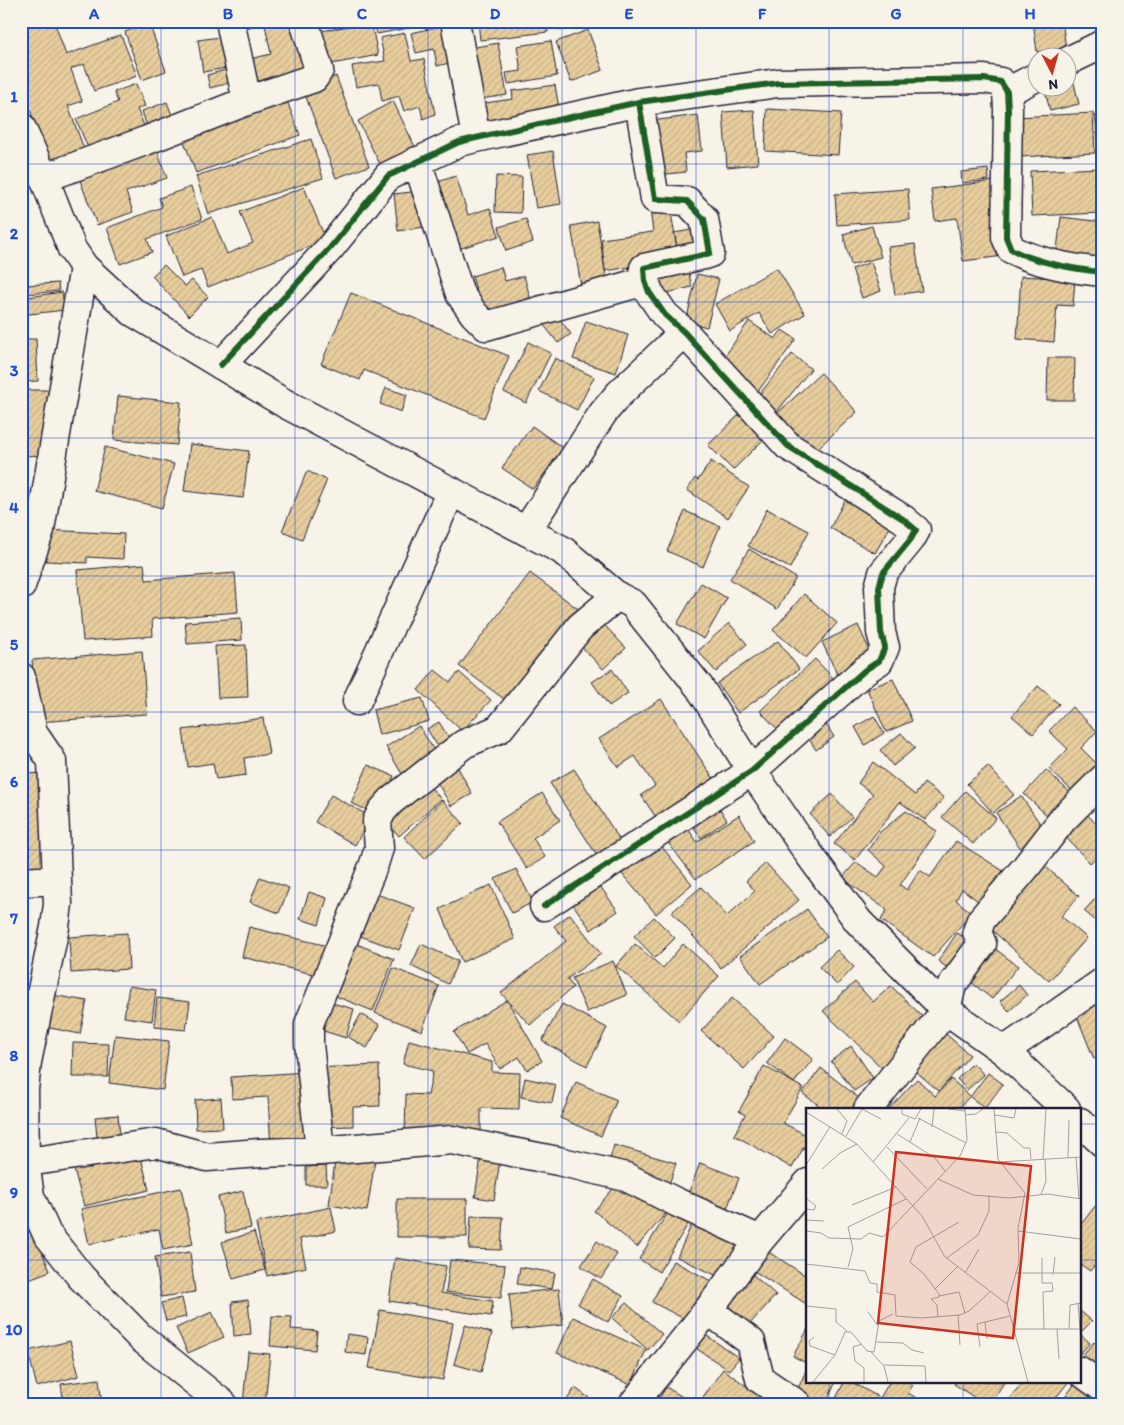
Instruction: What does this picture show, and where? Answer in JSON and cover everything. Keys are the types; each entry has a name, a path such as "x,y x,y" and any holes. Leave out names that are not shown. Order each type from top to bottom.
{"street":[{"path":"230,21 247,100"},
{"path":"44,178 145,141 247,100 314,78 319,70 304,21"},
{"path":"455,21 476,138"},
{"path":"1076,57 1103,44"},
{"path":"220,365 330,248 388,176 417,161 459,142 639,102 778,83 984,79 1001,82 1007,92 1006,237 1011,249 1021,255 1075,268 1103,272"},
{"path":"1007,92 1026,82"},
{"path":"544,906 752,771 865,670 880,661 884,648 881,632 879,587 883,573 911,539 916,530 903,519 788,446 684,332 665,315 649,292 645,281 644,268 704,255 710,253 710,247 704,219 687,201 654,199 639,102"},
{"path":"21,127 44,178 72,249 84,267 133,312 284,403 562,550 617,596 633,604 700,688 752,771 858,921 946,1010 1004,1051 1065,1108"},
{"path":"417,161 460,294 474,314 486,326 645,281"},
{"path":"21,586 84,267"},
{"path":"526,530 603,413 619,394 684,332"},
{"path":"357,701 451,491"},
{"path":"320,1151 309,1044 309,1024 374,864 379,848 377,821 382,811 391,801 464,744 499,729 580,627 617,596"},
{"path":"21,677 33,734 52,761 58,904 27,1062 24,1090 23,1163 30,1196 47,1234 81,1277 140,1337 223,1404"},
{"path":"869,1108 946,1010 952,985 982,944 978,932 981,920 1026,867 1063,819 1103,779"},
{"path":"21,882 57,880"},
{"path":"1004,1051 1103,982"},
{"path":"23,1163 156,1143 207,1157 320,1151 452,1140 626,1177 760,1240"},
{"path":"633,1404 708,1310 760,1240 806,1185"},
{"path":"708,1310 751,1342 760,1379 797,1404"},
{"path":"1082,1373 1103,1388"}],"building":[{"path":"41,21 54,21 66,55 121,35 137,76 94,91 84,64 71,69 82,101 68,106 87,157 53,170 21,86 21,29"},
{"path":"234,21 268,21 237,31"},
{"path":"282,21 298,21 310,72 248,86 242,61 271,54 265,25"},
{"path":"374,21 446,21 377,34"},
{"path":"478,21 547,21 548,32 480,40"},
{"path":"555,21 577,21 577,29 555,29"},
{"path":"1033,21 1062,21 1066,48 1036,48"},
{"path":"371,22 378,55 322,66 316,32"},
{"path":"149,23 166,71 142,80 125,32"},
{"path":"450,24 458,61 437,66 434,49 416,53 411,33"},
{"path":"588,30 603,70 571,82 556,42"},
{"path":"405,33 411,61 424,59 435,114 423,119 420,106 404,111 399,96 382,101 379,83 356,87 352,66 385,61 380,38"},
{"path":"227,36 232,67 203,72 198,40"},
{"path":"551,41 557,76 508,84 506,73 521,71 517,46"},
{"path":"498,43 507,95 474,100 465,49"},
{"path":"229,69 232,82 210,88 207,75"},
{"path":"336,76 369,166 336,178 303,89"},
{"path":"136,84 145,106 137,109 147,133 91,155 76,119 118,102 114,92"},
{"path":"555,85 560,114 481,126 478,104 513,99 512,91"},
{"path":"1076,91 1079,104 1050,111 1047,98 1076,98"},
{"path":"284,93 300,135 196,173 180,131"},
{"path":"393,101 418,153 384,172 358,121"},
{"path":"167,102 175,123 149,133 142,111"},
{"path":"767,109 841,113 838,155 765,151"},
{"path":"754,110 758,164 727,167 723,112"},
{"path":"1093,113 1095,153 1019,157 1017,117"},
{"path":"698,115 702,151 684,153 686,172 657,175 651,121"},
{"path":"1103,115 1103,147 1099,148 1095,116"},
{"path":"311,139 323,178 208,214 196,176"},
{"path":"154,142 167,178 126,192 133,212 97,225 76,170"},
{"path":"553,151 561,204 536,208 527,155"},
{"path":"1100,168 1102,213 1032,216 1030,171"},
{"path":"988,169 989,180 962,183 961,172"},
{"path":"456,176 468,215 490,208 499,236 449,252 428,185"},
{"path":"496,176 522,177 521,213 495,212"},
{"path":"994,181 1004,256 963,261 957,218 935,221 931,189"},
{"path":"191,187 202,219 147,239 152,252 120,264 107,228 162,207 159,198"},
{"path":"304,187 326,240 208,287 201,270 182,277 166,236 212,217 227,254 253,243 240,212"},
{"path":"908,189 910,220 837,225 835,194"},
{"path":"420,191 424,227 398,231 394,194"},
{"path":"670,207 677,248 655,251 658,263 605,271 601,239 653,232 650,210"},
{"path":"1061,217 1103,222 1103,263 1056,258"},
{"path":"526,219 533,242 506,251 499,227"},
{"path":"597,221 608,288 582,292 571,226"},
{"path":"872,226 881,257 851,265 843,234"},
{"path":"697,229 701,249 678,252 674,233"},
{"path":"915,244 922,291 895,295 888,247"},
{"path":"686,260 692,287 662,294 655,268"},
{"path":"871,262 881,291 862,298 852,269"},
{"path":"164,265 185,286 192,280 208,297 189,316 152,276"},
{"path":"501,267 505,281 524,276 532,304 484,318 472,276"},
{"path":"777,268 805,314 772,334 759,313 730,331 715,304"},
{"path":"697,274 719,279 707,327 686,322"},
{"path":"1021,276 1075,279 1073,306 1057,305 1054,342 1017,339"},
{"path":"58,283 59,291 26,294 26,285"},
{"path":"62,292 65,310 21,315 21,298"},
{"path":"351,293 509,356 484,418 364,370 360,380 321,364"},
{"path":"556,314 571,334 558,343 543,324"},
{"path":"586,321 628,335 616,373 573,359"},
{"path":"749,321 775,339 782,330 796,339 756,394 718,366"},
{"path":"21,339 36,339 38,381 21,382"},
{"path":"528,342 551,353 526,403 504,392"},
{"path":"792,354 811,369 772,418 752,403"},
{"path":"555,358 594,377 577,410 539,391"},
{"path":"1048,358 1075,358 1074,400 1047,400"},
{"path":"821,373 857,412 808,457 772,418"},
{"path":"386,388 407,395 401,412 380,404"},
{"path":"21,390 49,390 50,455 21,456"},
{"path":"118,396 181,402 177,445 114,440"},
{"path":"745,409 770,433 733,470 708,445"},
{"path":"532,426 563,448 533,489 502,468"},
{"path":"190,444 249,451 243,498 184,491"},
{"path":"105,447 174,464 162,508 94,491"},
{"path":"711,461 749,487 728,518 687,490 695,478 698,480"},
{"path":"307,471 327,480 302,539 282,531"},
{"path":"846,498 892,524 875,553 830,528"},
{"path":"767,509 809,531 790,568 748,546"},
{"path":"685,511 720,526 703,567 667,551"},
{"path":"47,530 124,534 123,559 87,557 87,563 46,561"},
{"path":"749,549 796,578 777,609 730,579"},
{"path":"144,564 146,580 235,573 238,612 152,619 153,636 83,641 77,570"},
{"path":"530,573 585,614 515,707 459,666"},
{"path":"701,583 727,598 704,639 677,624"},
{"path":"804,594 837,623 806,658 773,630"},
{"path":"597,617 626,648 603,669 574,639"},
{"path":"241,618 242,640 187,644 185,622"},
{"path":"729,623 747,644 716,672 698,651"},
{"path":"858,625 873,658 837,674 822,642"},
{"path":"778,641 799,669 738,713 717,683"},
{"path":"246,645 248,697 218,698 215,646"},
{"path":"142,651 147,714 37,722 32,660"},
{"path":"815,659 839,684 785,737 760,711"},
{"path":"612,669 628,693 609,706 592,682"},
{"path":"435,670 450,682 459,672 491,700 462,731 418,690"},
{"path":"893,679 912,721 886,732 867,689"},
{"path":"1038,686 1059,704 1033,734 1012,716"},
{"path":"422,698 429,721 379,735 373,710"},
{"path":"661,699 717,784 659,822 641,795 655,786 635,756 618,767 599,739"},
{"path":"1072,707 1097,731 1081,748 1103,770 1080,798 1049,769 1068,749 1049,731"},
{"path":"821,716 834,737 816,750 803,729"},
{"path":"874,716 884,733 865,745 855,727"},
{"path":"263,718 269,754 244,758 246,775 216,779 213,763 188,767 183,730"},
{"path":"439,722 452,743 440,750 427,729"},
{"path":"419,726 439,758 405,779 386,747"},
{"path":"901,733 915,748 893,766 880,750"},
{"path":"454,760 472,794 451,806 431,772"},
{"path":"873,762 915,795 924,783 944,798 925,820 900,802 855,860 834,844 873,794 858,783"},
{"path":"368,765 394,776 378,815 351,803"},
{"path":"988,766 1014,795 993,813 967,784"},
{"path":"574,769 625,848 602,863 550,783"},
{"path":"1046,770 1076,798 1053,821 1024,794"},
{"path":"47,773 52,875 21,877 21,774"},
{"path":"425,781 441,799 399,836 380,816"},
{"path":"965,791 996,818 973,844 942,817"},
{"path":"542,793 560,820 533,838 545,857 527,869 497,822"},
{"path":"832,794 852,817 830,837 810,814"},
{"path":"331,795 371,817 355,845 315,822"},
{"path":"1021,796 1046,832 1021,849 996,813"},
{"path":"713,799 727,820 701,838 687,817"},
{"path":"442,800 463,823 425,859 404,837"},
{"path":"1081,808 1103,831 1103,851 1090,863 1059,830"},
{"path":"906,811 937,831 900,885 907,890 920,870 930,877 956,841 1005,872 982,904 962,889 956,900 972,913 933,957 881,920 887,910 842,878 856,862 878,877 886,866 868,850 880,832"},
{"path":"739,815 754,841 696,879 666,840 686,826 697,842"},
{"path":"654,837 692,884 656,914 622,874 638,860"},
{"path":"1039,861 1079,896 1061,916 1087,938 1049,981 984,923"},
{"path":"766,863 799,900 721,968 672,912 701,887 727,916 755,891 746,881"},
{"path":"516,869 533,902 512,913 495,879"},
{"path":"260,877 289,888 279,913 250,902"},
{"path":"597,882 618,911 591,930 570,900"},
{"path":"491,885 515,939 462,962 440,909"},
{"path":"1103,890 1103,927 1084,911"},
{"path":"309,892 327,898 319,925 300,919"},
{"path":"371,892 415,908 399,950 355,934"},
{"path":"807,909 827,937 760,984 740,956"},
{"path":"570,914 601,954 567,979 573,987 530,1025 501,993 566,941 554,926"},
{"path":"654,917 675,938 655,958 634,936"},
{"path":"249,927 332,947 325,977 242,957"},
{"path":"127,933 129,969 71,973 69,937"},
{"path":"957,933 978,946 957,975 938,961"},
{"path":"349,941 394,959 373,1011 328,993"},
{"path":"986,942 1018,966 992,999 961,974"},
{"path":"421,944 458,961 448,984 411,966"},
{"path":"635,944 663,968 683,944 719,976 679,1021 616,966"},
{"path":"837,950 854,967 837,985 819,967"},
{"path":"613,961 627,995 587,1012 572,978"},
{"path":"393,968 439,986 422,1031 375,1013"},
{"path":"855,982 873,1002 891,986 930,1024 884,1070 823,1011"},
{"path":"1019,985 1027,995 1009,1011 1000,1001"},
{"path":"129,986 156,990 152,1021 124,1017"},
{"path":"52,995 87,1001 80,1034 45,1027"},
{"path":"157,998 190,1002 186,1030 154,1027"},
{"path":"732,998 774,1036 744,1069 701,1031"},
{"path":"1103,998 1103,1055 1094,1059 1074,1009"},
{"path":"321,1000 354,1009 346,1038 314,1028"},
{"path":"507,1000 542,1061 527,1070 519,1057 500,1069 485,1044 467,1054 454,1032"},
{"path":"562,1004 607,1028 587,1066 542,1041"},
{"path":"361,1014 380,1025 367,1048 348,1037"},
{"path":"939,1028 970,1055 939,1091 908,1065"},
{"path":"115,1035 169,1041 163,1090 109,1083"},
{"path":"785,1038 813,1059 794,1083 767,1063"},
{"path":"409,1040 492,1062 492,1072 520,1073 519,1109 481,1108 481,1139 405,1137 406,1094 428,1095 433,1071 403,1064"},
{"path":"73,1043 109,1044 108,1077 72,1077"},
{"path":"851,1046 873,1078 854,1091 831,1061"},
{"path":"973,1063 984,1075 967,1090 957,1079"},
{"path":"379,1065 380,1106 353,1107 353,1126 319,1127 314,1068"},
{"path":"764,1066 803,1088 783,1123 806,1135 806,1144 792,1168 734,1135 745,1115 739,1111"},
{"path":"821,1068 860,1099 853,1108 823,1108 802,1093"},
{"path":"306,1072 312,1146 271,1148 268,1097 232,1099 231,1077"},
{"path":"988,1073 1003,1084 985,1108 970,1097"},
{"path":"525,1078 556,1085 552,1103 521,1097"},
{"path":"917,1079 935,1096 951,1079 970,1096 959,1108 890,1108"},
{"path":"576,1082 617,1100 601,1136 560,1118"},
{"path":"221,1098 223,1128 196,1129 195,1100"},
{"path":"118,1115 121,1146 98,1147 95,1117"},
{"path":"614,1145 676,1163 668,1188 607,1170"},
{"path":"139,1149 149,1190 84,1206 73,1166"},
{"path":"336,1155 375,1160 367,1211 329,1205"},
{"path":"481,1157 500,1160 494,1200 475,1197"},
{"path":"700,1163 739,1178 724,1216 685,1202"},
{"path":"326,1166 327,1185 306,1185 306,1167"},
{"path":"623,1177 666,1213 637,1247 594,1211"},
{"path":"181,1188 193,1244 163,1250 159,1229 89,1244 81,1209"},
{"path":"243,1191 251,1228 226,1233 218,1197"},
{"path":"1103,1196 1103,1254 1090,1271 1082,1265 1082,1223"},
{"path":"397,1199 467,1199 467,1237 397,1237"},
{"path":"331,1207 336,1231 300,1239 306,1267 267,1276 256,1223"},
{"path":"671,1207 691,1219 659,1272 639,1259"},
{"path":"471,1216 503,1217 501,1250 469,1249"},
{"path":"695,1217 746,1241 728,1281 677,1257"},
{"path":"33,1230 50,1271 21,1282 21,1235"},
{"path":"254,1232 265,1270 233,1279 222,1242"},
{"path":"597,1241 617,1254 601,1279 581,1266"},
{"path":"767,1251 806,1276 806,1304 754,1271"},
{"path":"190,1252 195,1292 161,1297 155,1257"},
{"path":"395,1258 446,1266 441,1293 493,1301 491,1316 389,1301"},
{"path":"450,1260 505,1265 501,1298 446,1292"},
{"path":"673,1261 713,1282 692,1323 652,1302"},
{"path":"520,1267 555,1273 552,1289 517,1284"},
{"path":"752,1274 776,1295 748,1326 724,1305"},
{"path":"593,1279 623,1296 608,1322 578,1304"},
{"path":"559,1289 563,1325 513,1330 509,1294"},
{"path":"182,1298 186,1317 166,1321 161,1303"},
{"path":"248,1300 251,1334 234,1336 232,1302"},
{"path":"626,1303 662,1334 648,1350 612,1318"},
{"path":"380,1310 453,1323 443,1380 369,1368"},
{"path":"212,1312 224,1337 188,1353 176,1328"},
{"path":"1082,1313 1092,1321 1082,1331"},
{"path":"272,1316 292,1317 291,1329 317,1331 315,1350 270,1346"},
{"path":"573,1317 646,1350 631,1385 557,1353"},
{"path":"465,1325 492,1333 481,1372 454,1364"},
{"path":"700,1331 739,1358 729,1370 691,1345"},
{"path":"806,1333 806,1358 804,1362 793,1356"},
{"path":"347,1334 368,1337 366,1355 345,1352"},
{"path":"1082,1336 1090,1343 1082,1352"},
{"path":"70,1341 79,1376 37,1387 28,1351"},
{"path":"1094,1342 1103,1350 1103,1385 1082,1360 1082,1356"},
{"path":"248,1352 270,1354 265,1404 243,1404"},
{"path":"723,1369 760,1396 755,1404 698,1404"},
{"path":"806,1371 806,1382 836,1382 826,1404 807,1404 794,1398"},
{"path":"99,1379 102,1404 64,1404 61,1384"},
{"path":"844,1382 852,1382 880,1398 889,1382 908,1382 913,1385 908,1393 927,1404 845,1404 836,1398"},
{"path":"955,1382 1004,1382 990,1404 984,1404 954,1384"},
{"path":"1023,1382 1068,1382 1051,1404 1006,1404"},
{"path":"1076,1382 1103,1397 1103,1404 1060,1404"},
{"path":"666,1387 694,1404 656,1404"},
{"path":"575,1388 589,1398 586,1404 564,1404"}],"cycle path":[{"path":"221,365 330,248 388,176 459,142 639,102 778,83 984,79 1001,82 1007,92 1006,237 1011,249 1031,258 1056,265 1103,272"},
{"path":"544,906 752,771 865,670 879,661 885,647 881,632 879,587 883,573 911,539 916,530 903,519 788,446 684,332 665,315 649,292 645,281 644,268 710,253 704,219 687,201 655,199 639,102"}]}
